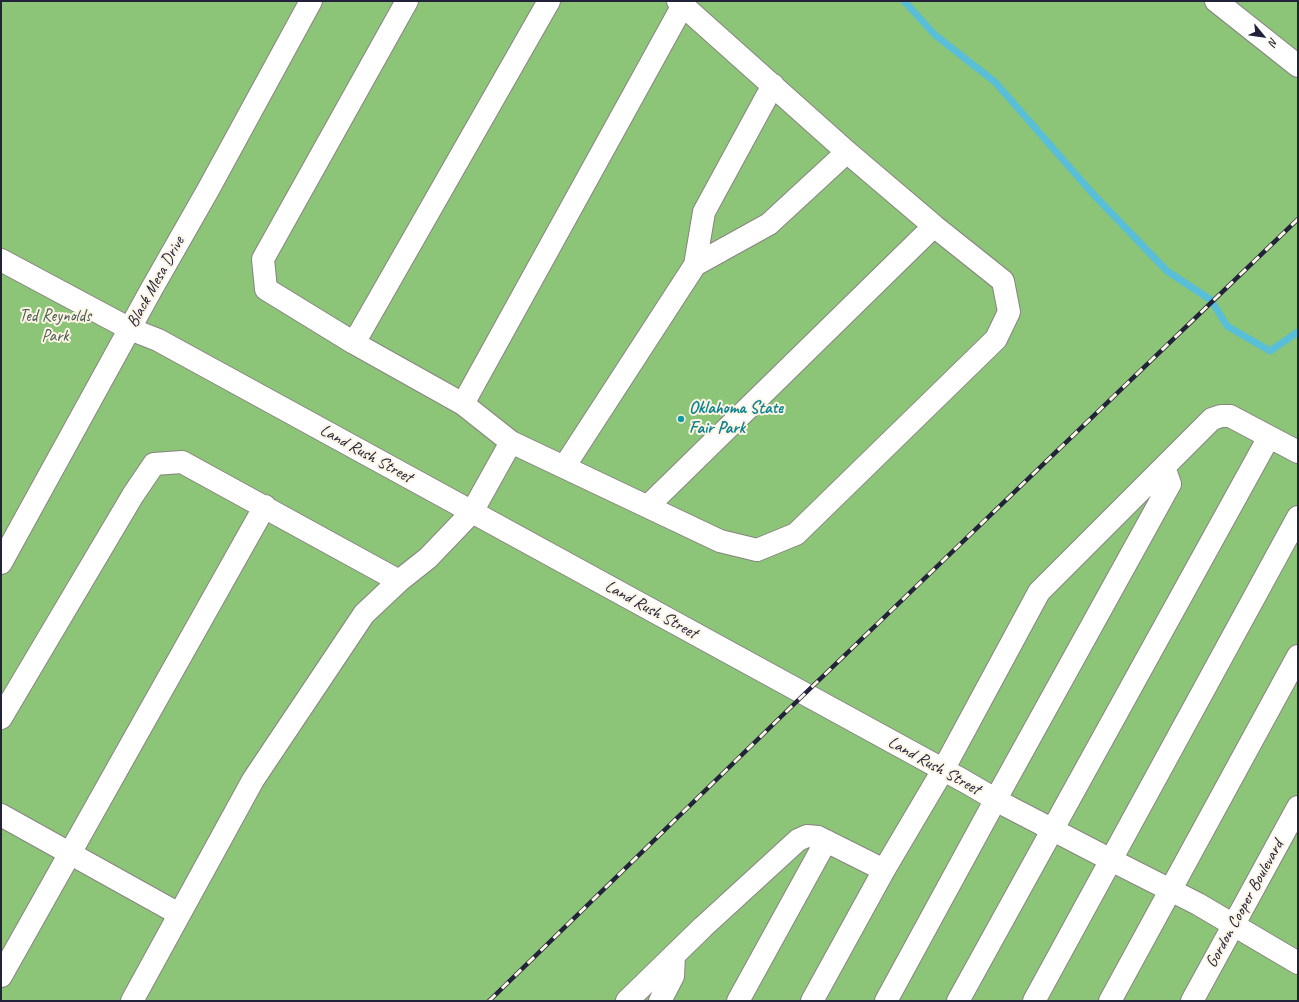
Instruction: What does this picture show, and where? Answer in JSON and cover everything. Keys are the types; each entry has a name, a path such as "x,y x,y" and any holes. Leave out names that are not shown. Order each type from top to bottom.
{"street":[{"name":"Black Mesa Drive","path":"1,563 311,1"},
{"path":"407,1 263,259 266,289 354,343 463,404 510,442 720,541 757,550 796,534 996,339 1010,312 1003,281 934,226 847,152 681,3 463,404"},
{"path":"354,343 550,1"},
{"path":"1216,1 1298,66"},
{"path":"564,467 695,265 704,212 772,85"},
{"path":"695,265 769,224 847,152"},
{"path":"648,506 934,226"},
{"name":"Land Rush Street","path":"1,260 130,329 158,340 996,799 1198,904 1298,963"},
{"path":"812,1001 884,870 943,770 1039,592 1212,419 1221,416 1230,416 1298,452"},
{"path":"958,1001 1269,437"},
{"path":"132,1001 253,780 364,614 399,581 428,558 472,512 510,442"},
{"path":"1,718 133,494 154,464 182,462 265,506 399,581"},
{"path":"886,1001 1170,484 1164,467"},
{"path":"1,976 265,506"},
{"path":"1034,1001 1298,517"},
{"path":"1110,1001 1298,656"},
{"name":"Gordon Cooper Boulevard","path":"1192,1001 1298,807"},
{"path":"1,815 179,914"},
{"path":"627,1001 703,927 798,840 807,836 818,837 884,870"},
{"path":"738,1001 826,841"},
{"path":"660,1001 673,976 674,955"}],"green space":[{"name":"Oklahoma State Fair Park","path":"1,1 1298,1 1298,1001 1,1001"}],"waterway":[{"path":"904,1 935,35 995,82 1093,194 1167,271 1211,300 1227,326 1270,351 1298,332"}],"railway":[{"path":"489,1001 791,707 1298,219"}],"place":[{"name":"Oklahoma State Fair Park","path":"681,419"}],"park label":[{"name":"Ted Reynolds Park","path":"55,327"}]}
